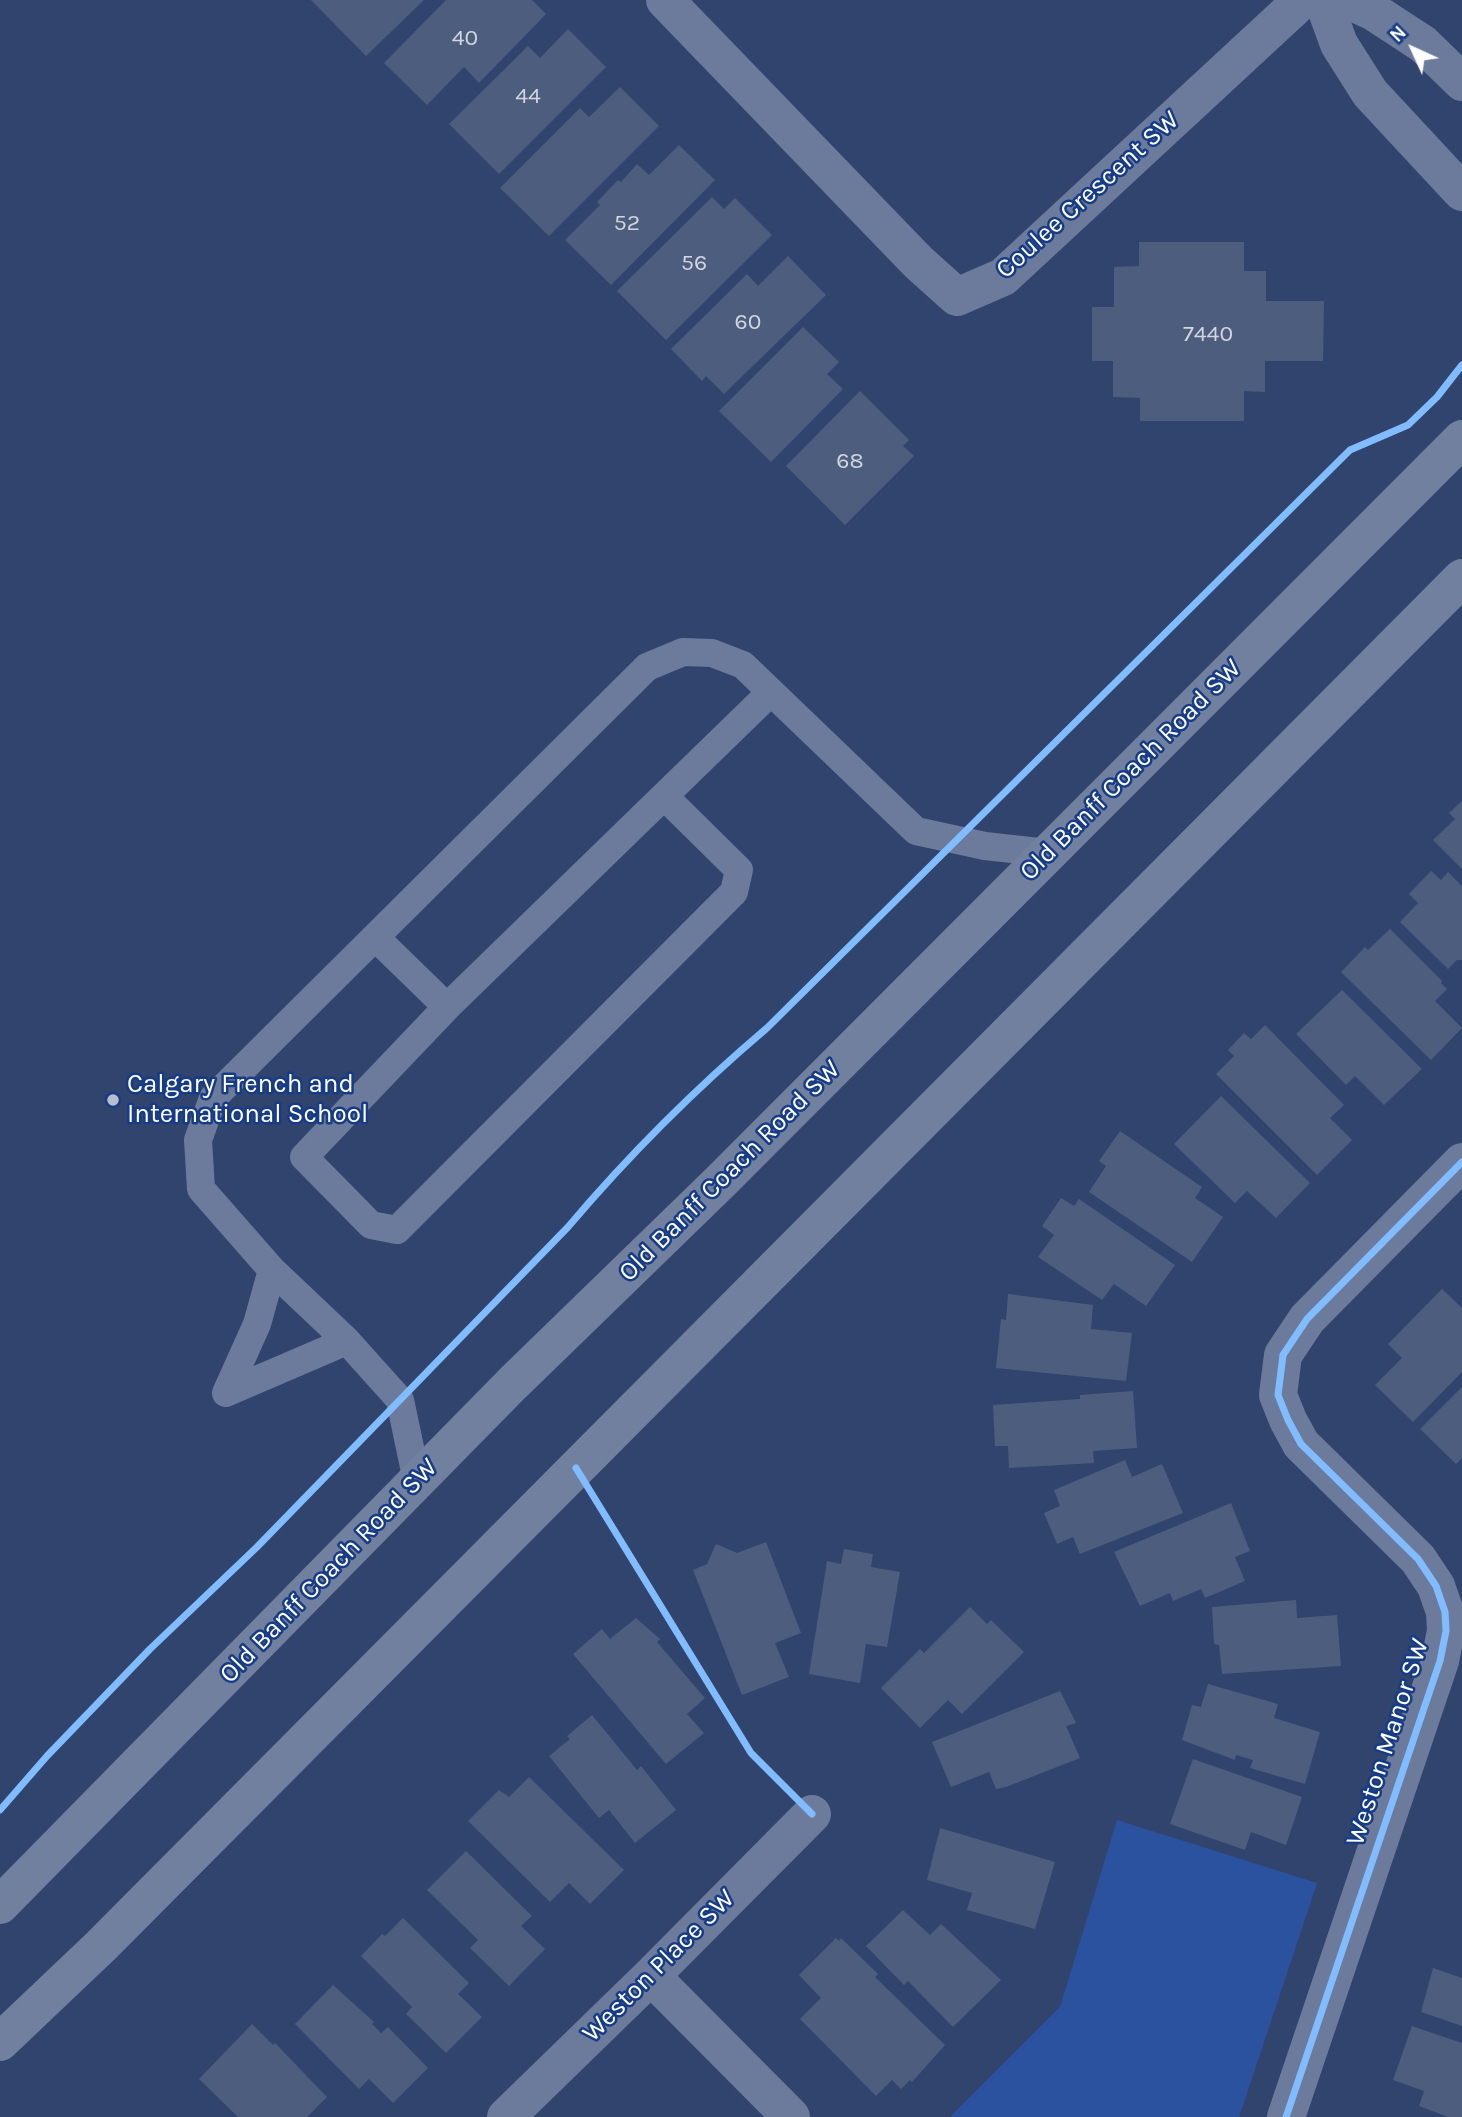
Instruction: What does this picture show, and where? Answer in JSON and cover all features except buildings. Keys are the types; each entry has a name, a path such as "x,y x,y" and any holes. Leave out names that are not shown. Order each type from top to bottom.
{"main road":[{"name":"Old Banff Coach Road SW","path":"7,1897 512,1384 720,1182 1462,439"},
{"path":"0,2042 111,1937 1462,578"},
{"path":"1318,725 1462,614"}],"street":[{"name":"Coulee Crescent SW","path":"665,0 918,262 957,297 1003,277 1302,0"},
{"path":"1323,0 1339,44 1370,93 1462,191"},
{"path":"1348,0 1374,12 1423,44 1462,82"},
{"name":"Weston Manor SW","path":"1286,2117 1440,1661 1446,1631 1445,1612 1436,1586 1418,1559 1301,1444 1278,1395 1283,1355 1307,1319 1462,1162"},
{"name":"Weston Place SW","path":"506,2117 812,1814"},
{"path":"651,1976 791,2117"}],"lane":[{"path":"417,1481 400,1400 347,1341 272,1270 201,1189 198,1140 213,1098 374,937 647,667 683,653 712,653 743,665 916,831 985,846 1048,853"},
{"path":"664,796 739,870 734,892 397,1230 371,1224 304,1157 447,1007 664,796 771,692"},
{"path":"374,937 447,1007"},
{"path":"272,1270 257,1324 226,1393 347,1341"}],"shaded area":[{"path":"1117,1820 1317,1883 1239,2117 950,2117 1060,2007"}],"cycle path":[{"path":"0,1810 47,1756 150,1649 257,1547 568,1227 663,1123 767,1028 1350,450 1408,425 1437,397 1462,365"},
{"path":"1286,2117 1440,1661 1446,1631 1445,1612 1436,1586 1418,1559 1301,1444 1278,1395 1283,1355 1307,1319 1462,1162"},
{"path":"576,1468 751,1753 812,1814"}],"place":[{"name":"Calgary French and International School","path":"113,1100"}]}
